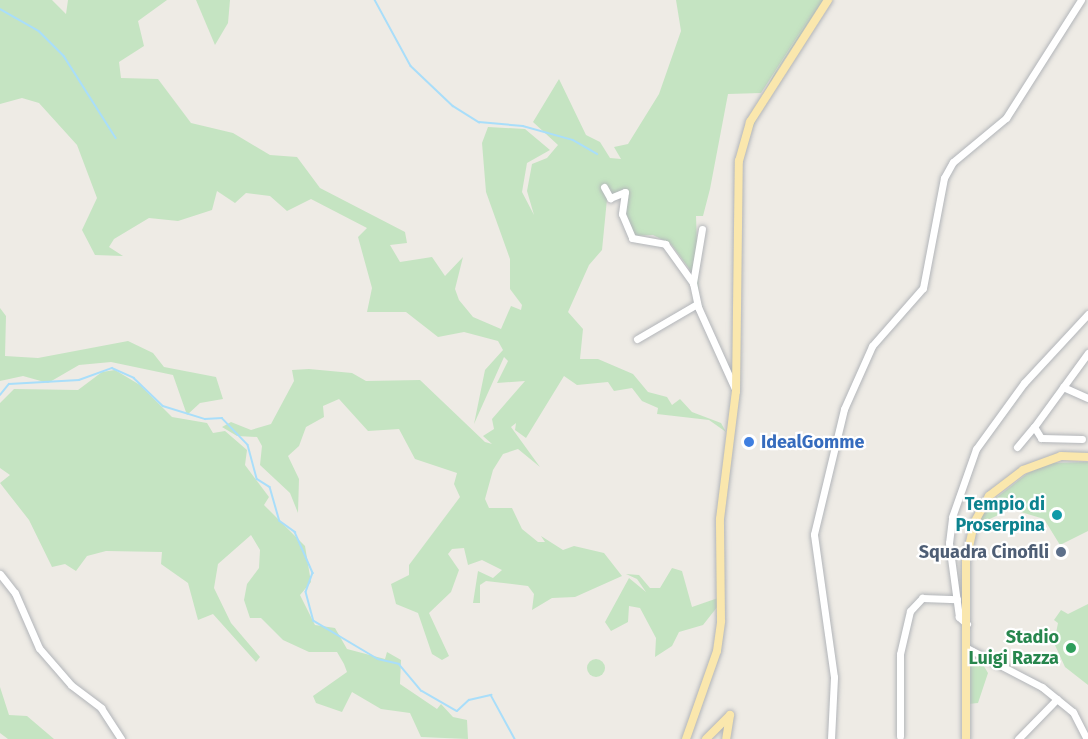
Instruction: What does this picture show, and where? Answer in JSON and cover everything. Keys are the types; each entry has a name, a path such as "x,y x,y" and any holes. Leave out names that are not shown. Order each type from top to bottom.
{"main road":[{"path":"686,739 717,651 720,519 736,391 739,161 750,122 828,0"},
{"path":"966,739 968,552 981,508 1023,470 1061,456 1088,457"},
{"path":"706,739 730,715 726,739"}],"street":[{"path":"831,739 834,677 814,534 844,409 872,346 923,288 944,178 954,162 1006,118 1081,0"},
{"path":"604,187 609,198 625,192 622,214 630,236 664,244 693,283"},
{"path":"702,229 693,283 697,304 736,391"},
{"path":"637,339 697,304"},
{"path":"968,624 959,617 952,517 976,449 1024,383 1087,318"},
{"path":"1017,447 1088,353"},
{"path":"1063,387 1088,398"},
{"path":"1034,427 1041,438 1082,439"},
{"path":"0,574 15,593 39,648 71,685 101,708 121,739"},
{"path":"900,736 900,654 910,611 922,598 957,599"},
{"path":"967,648 1057,699 1088,739"},
{"path":"1018,739 1057,699"}],"green space":[{"path":"0,0 52,0 66,14 68,0 167,0 138,21 144,46 119,62 121,78 158,79 191,123 233,133 270,155 297,157 320,188 405,232 407,243 390,245 400,262 432,257 445,276 463,257 455,289 459,300 473,317 501,329 511,306 521,310 522,305 510,289 510,259 486,192 482,143 488,127 525,129 550,150 527,163 522,192 534,215 527,191 532,164 547,158 558,145 533,122 559,79 586,135 600,142 610,158 621,159 614,147 628,144 659,94 681,31 676,0 825,0 778,69 740,157 733,279 738,161 759,102 774,74 819,3 761,93 728,94 703,216 696,216 699,302 693,274 671,244 653,235 632,236 625,218 625,194 607,199 602,250 589,265 568,312 583,329 580,359 598,359 633,374 648,392 667,397 672,405 680,399 692,412 721,423 726,432 709,420 657,414 658,408 642,401 632,388 614,391 608,382 577,385 564,376 526,438 515,430 516,423 511,427 540,467 518,449 503,454 493,470 485,499 489,508 512,508 522,529 538,542 545,542 541,536 563,550 574,546 604,553 622,576 575,597 552,598 532,610 534,594 528,586 486,581 480,585 480,603 473,603 478,571 493,578 502,570 482,560 468,565 464,548 452,549 448,554 459,570 451,592 429,613 449,656 442,660 432,654 418,613 396,604 391,584 409,575 409,565 460,497 454,484 457,473 415,459 399,429 368,431 339,399 323,406 324,417 306,427 299,446 288,456 299,479 298,513 290,493 260,465 262,446 257,437 237,436 222,427 231,422 251,430 271,424 294,381 292,370 309,369 352,373 366,381 420,380 485,442 492,444 483,436 494,429 492,419 525,381 497,383 508,361 504,357 474,424 485,370 503,350 498,341 464,332 438,337 406,312 367,312 372,288 358,237 367,228 311,199 287,211 270,196 246,193 235,203 217,191 212,210 178,221 149,218 114,239 109,247 123,256 95,255 82,230 97,198 77,145 39,103 22,98 0,104"},
{"path":"196,0 230,0 228,23 215,45"},
{"path":"0,308 6,316 5,356 38,358 128,341 153,353 164,367 216,377 223,399 200,403 187,415 173,375 111,362 79,365 48,383 23,376 0,381"},
{"path":"115,370 140,385 172,417 207,423 213,433 225,431 247,450 245,465 269,497 264,505 305,546 311,582 300,595 315,625 335,628 347,649 385,659 387,652 401,660 400,684 437,709 441,704 453,717 467,720 468,739 421,737 410,713 381,709 352,692 342,712 316,703 313,696 347,672 344,664 337,652 309,652 283,640 261,618 250,618 244,600 247,584 259,568 260,550 251,535 218,564 214,588 231,623 260,657 256,662 213,614 198,620 188,583 161,564 162,552 106,551 87,556 76,571 65,564 52,567 29,520 0,483 10,475 0,468 0,403 14,389 78,390 102,372"},
{"path":"1088,462 1088,531 1060,545 1044,519 1011,509 977,525 987,505 1028,473 1051,463"},
{"path":"672,568 682,571 692,607 718,598 718,606 703,625 679,632 672,646 655,657 656,638 640,608 629,606 628,622 611,631 605,622 629,578 646,592 637,579 626,574 639,575 650,588 660,588"},
{"name":"Stadio Luigi Razza","path":"1088,604 1088,685 1065,667 1054,643 1058,623 1054,620 1061,610 1068,614"},
{"path":"979,658 988,673 978,703 968,704 969,664"},
{"path":"596,659 604,664 605,668 600,676 596,677 588,672 587,668 592,660"},
{"path":"0,687 9,715 27,716 54,739 8,739 0,733"}],"waterway":[{"path":"375,0 411,66 453,106 479,122 523,126 573,140 597,154"},
{"path":"0,9 39,31 64,56 116,138"},
{"path":"0,395 9,384 79,380 112,368 134,378 163,406 205,419 222,418 248,445 257,479 270,487 280,521 295,532 313,573 306,592 314,621 378,659 399,664 422,691 457,711 469,700 491,695 515,739"}],"place":[{"name":"IdealGomme","path":"749,442"},
{"name":"Tempio di Proserpina","path":"1057,515"},
{"name":"Squadra Cinofili","path":"1061,552"},
{"name":"Stadio Luigi Razza","path":"1071,648"}]}
